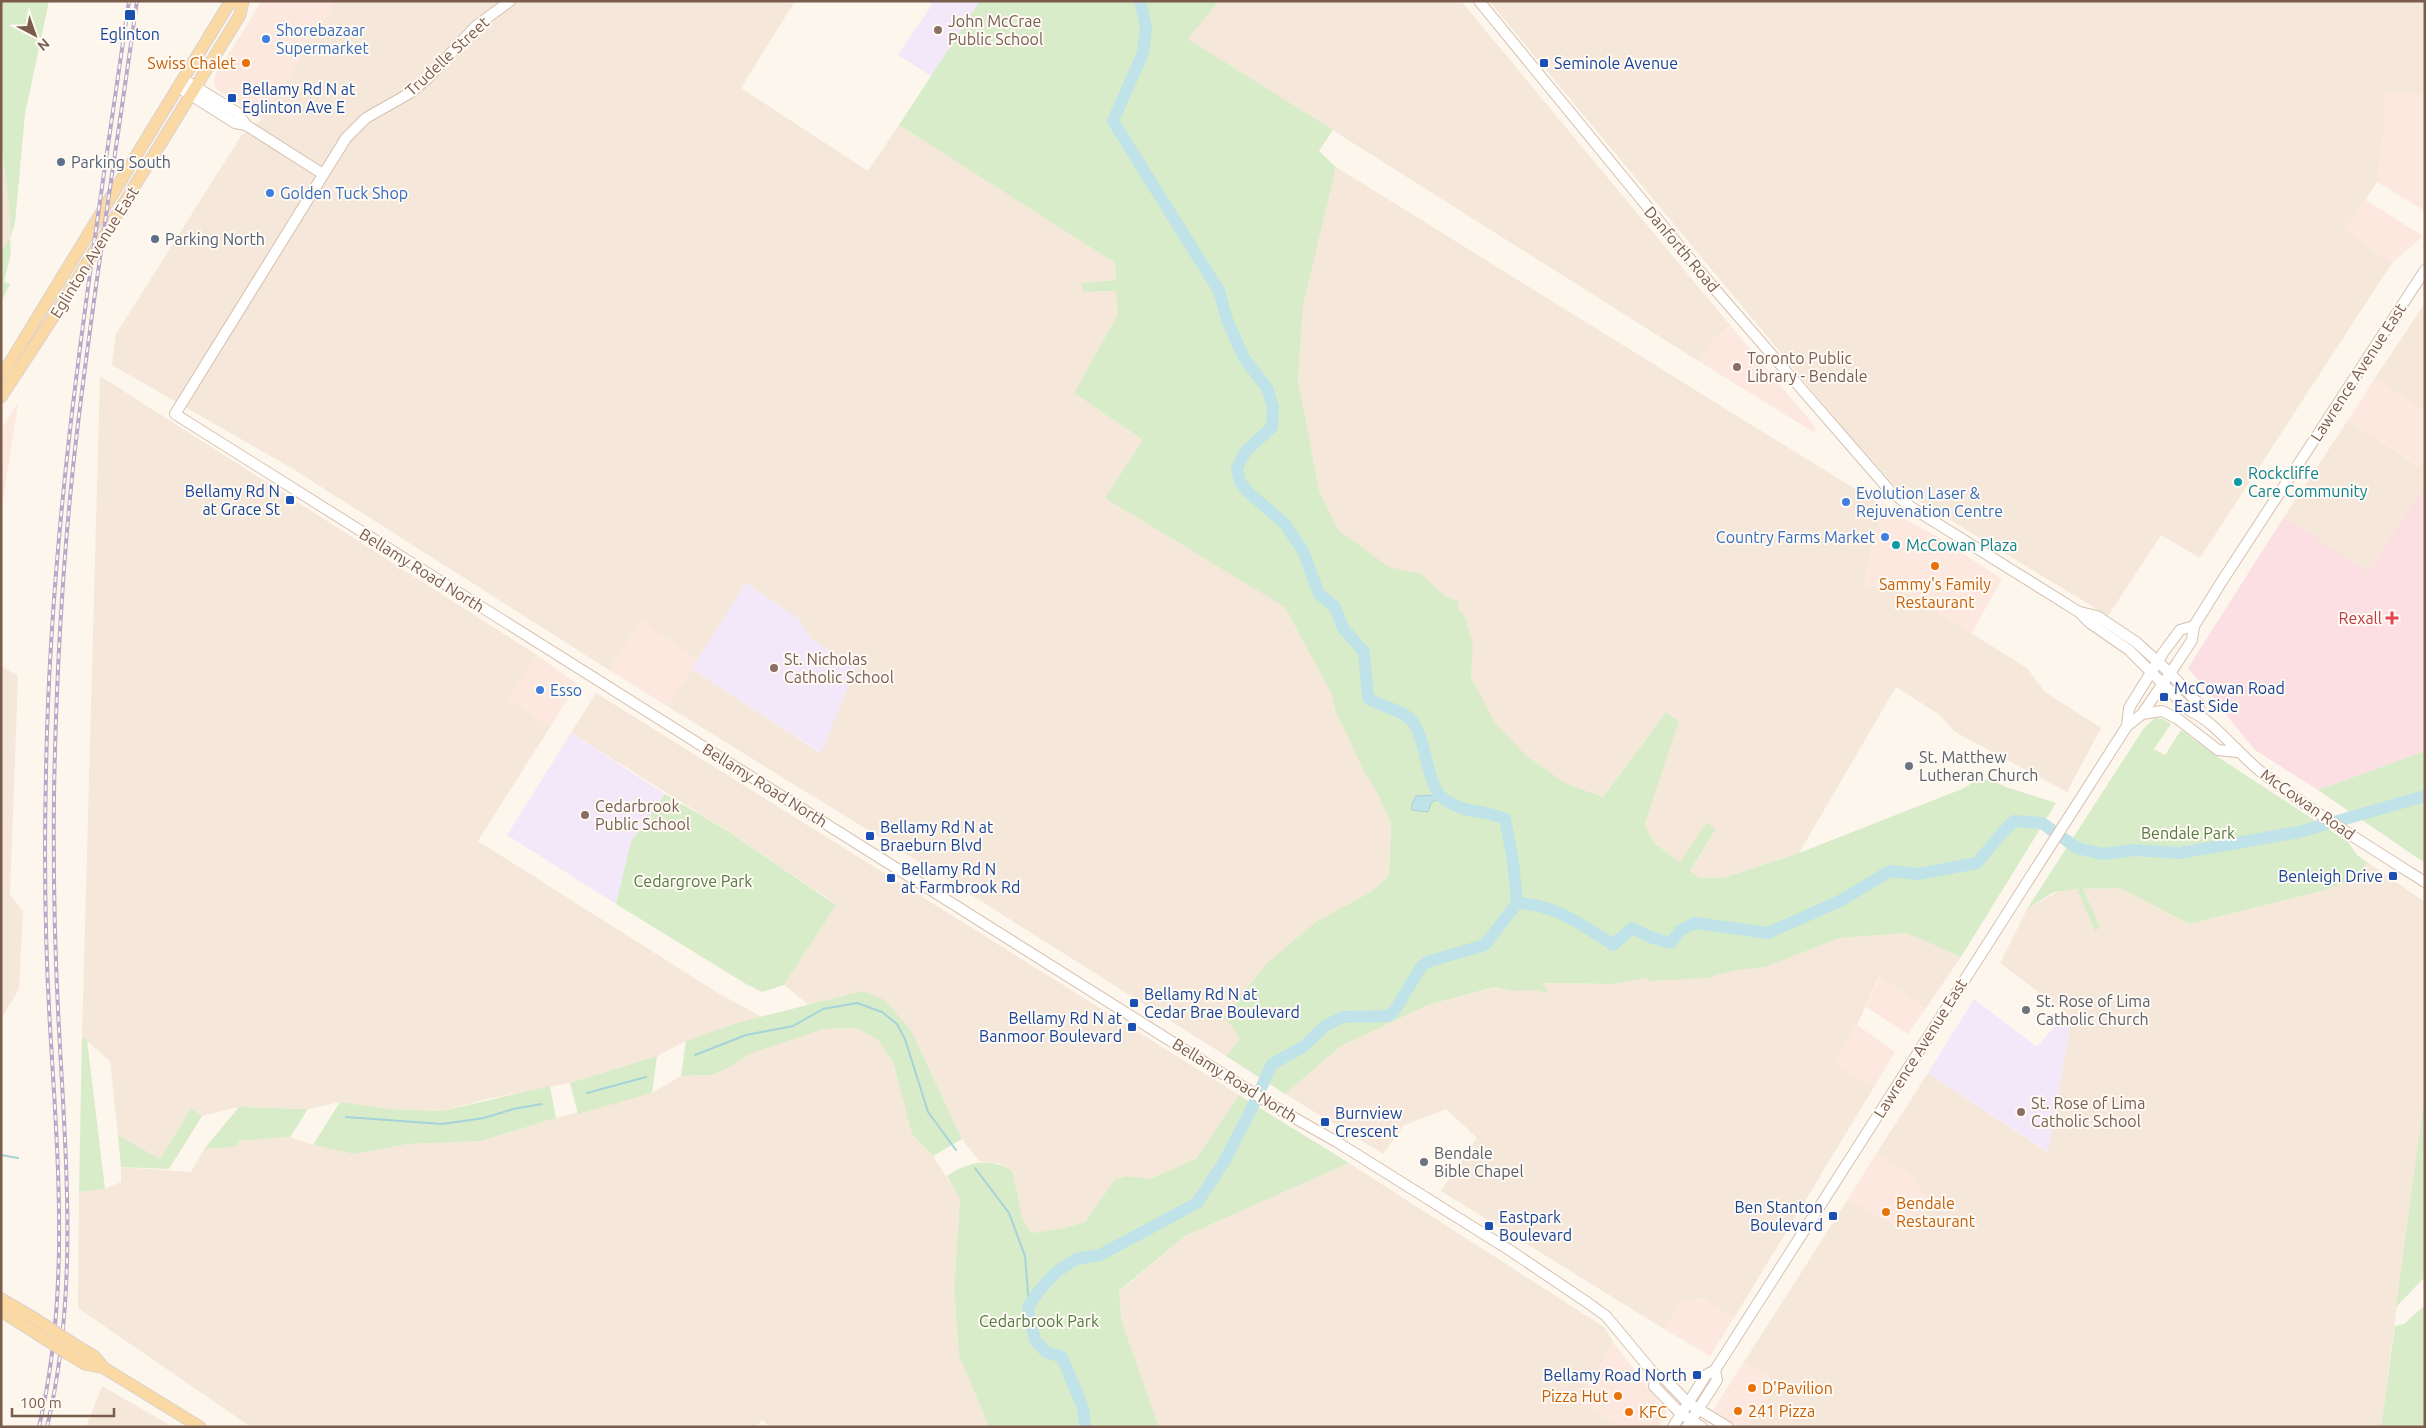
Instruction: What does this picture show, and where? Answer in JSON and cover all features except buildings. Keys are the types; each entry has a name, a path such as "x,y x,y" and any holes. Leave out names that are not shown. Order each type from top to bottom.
{"main road":[{"name":"Eglinton Avenue East","path":"1,377 227,7 233,1"},
{"name":"Eglinton Avenue East","path":"1,397 58,310 240,15 243,1"},
{"name":"Trudelle Street","path":"324,174 346,138 357,126 366,118 410,92 427,79 476,26 510,1"},
{"name":"Danforth Road","path":"1479,1 1695,264 1891,492"},
{"path":"181,83 235,123 246,125 324,174"},
{"name":"Bellamy Road North","path":"324,174 175,414 1277,1108 1337,1142 1511,1251 1606,1316 1655,1374 1665,1379 1688,1403 1728,1427"},
{"name":"Lawrence Avenue East","path":"1673,1427 1706,1375 1715,1370 2127,726 2142,714 2164,684 2192,640 2194,626 2222,581 2425,270"},
{"name":"McCowan Road","path":"1891,492 1914,510 2079,612 2090,623 2129,650 2190,711 2201,715 2238,752 2266,776 2372,849 2425,882"},
{"name":"McCowan Road","path":"2079,612 2097,616 2136,642 2170,673 2198,703 2201,715"},
{"name":"Lawrence Avenue East","path":"2127,726 2129,708 2158,662 2180,630 2194,626"},
{"path":"2142,714 2162,711 2178,719 2218,750 2238,752"},
{"path":"1,1299 33,1324 73,1350 94,1356 104,1368 200,1427"},
{"path":"1,1311 33,1324"},
{"name":"Lawrence Avenue East","path":"1689,1423 1717,1380 1715,1370"},
{"name":"Bellamy Road North","path":"1655,1374 1654,1386 1689,1423 1702,1427"}],"shaded area":[{"path":"262,1 336,1 262,119 216,89 214,77"},
{"path":"336,1 795,1 741,88 868,171 899,125 1115,263 1116,280 1081,283 1085,292 1117,291 1118,314 1074,393 1143,440 1284,604 1331,693 1391,824 1389,875 1356,906 1286,984 1226,1056 889,843 667,706 692,669 820,753 856,667 811,639 799,619 746,583 698,660 641,621 609,670 293,469 112,365 116,334 241,136 262,119"},
{"name":"John McCrae Public School","path":"927,1 980,1 931,76 898,55 932,5"},
{"path":"1219,1 1461,1 1730,325 1711,342 1700,362 1188,39"},
{"path":"1489,1 2425,1 2425,94 2385,95 2384,130 2377,182 2345,230 2392,263 2200,558 2161,535 2108,616 1896,487 1843,428"},
{"path":"2384,94 2425,94 2425,211 2377,182 2384,130"},
{"path":"1,138 9,206 10,239 1,252"},
{"path":"1336,167 1884,507 1873,541 1865,584 1907,593 2027,668 2045,692 2101,728 2067,792 1955,732 1940,715 1896,687 1799,853 1723,878 1700,878 1690,872 1716,829 1707,823 1680,862 1654,843 1645,824 1679,721 1666,712 1603,797 1567,784 1527,756 1491,719 1470,675 1386,576 1326,527 1307,436 1298,380 1303,297"},
{"path":"2364,199 2423,236 2392,263 2345,230"},
{"path":"2425,303 2425,411 2375,378"},
{"path":"1730,325 1817,429 1813,432 1700,362 1711,342"},
{"path":"100,376 537,655 509,699 550,727 478,841 718,993 762,1017 686,1041 657,1056 570,1083 487,1099 442,1111 391,1109 340,1102 308,1109 239,1107 202,1116 191,1108 160,1159 118,1135 110,1061 82,1037"},
{"path":"2375,378 2425,411 2425,457 2419,466 2348,420"},
{"path":"18,403 1,513 1,429"},
{"path":"2348,420 2418,466 2425,457 2425,486 2368,574 2284,517"},
{"path":"2425,486 2425,751 2318,790 2255,750 2188,668 2284,517 2368,573"},
{"path":"1884,507 1936,536 2002,579 1971,634 1907,593 1865,584 1873,541"},
{"name":"St. Nicholas Catholic School","path":"746,583 799,619 811,639 856,667 821,753 692,669"},
{"path":"641,621 698,660 667,706 609,670"},
{"path":"537,655 577,684 550,727 509,699"},
{"path":"1,666 18,676 10,895 23,911 19,989 1,1019"},
{"path":"596,693 1239,1095 1197,1159 1150,1179 1128,1176 1115,1179 1085,1222 1065,1228 1031,1233 1023,1220 1012,1170 998,1163 979,1161 962,1139 912,1032 861,991 809,1005 784,985 836,904 726,830 571,733"},
{"name":"Cedarbrook Public School","path":"571,733 665,794 631,842 616,904 507,835"},
{"path":"2367,862 2425,902 2425,1093 2381,1427 1747,1427 1776,1383 1744,1362 1848,1199 1904,1231 1927,1197 1909,1175 1876,1154 1928,1073 2047,1152 2072,1017 2000,963 2027,909 2061,890 2120,888 2189,924 2322,891 2357,878"},
{"path":"1908,933 1961,957 1926,1008 1879,977 1857,1025 1834,1063 1874,1087 1734,1318 1703,1298 1681,1302 1664,1329 1441,1191 1477,1138 1446,1109 1404,1125 1383,1154 1285,1094 1341,1046 1428,1005 1512,983 1613,984 1740,962 1839,938"},
{"path":"1880,977 1926,1008 1908,1034 1866,1007"},
{"name":"St. Rose of Lima Catholic School","path":"1974,999 2037,1047 2066,1013 2072,1016 2048,1152 1928,1073"},
{"path":"1857,1025 1895,1052 1874,1087 1834,1063"},
{"path":"856,1028 878,1040 893,1062 912,1134 933,1156 960,1198 954,1289 959,1356 989,1427 770,1427 762,1420 756,1427 251,1427 78,1308 79,1192 105,1189 121,1182 121,1167 191,1172 204,1149 235,1147 240,1141 290,1137 313,1145 354,1154 408,1144 481,1141 556,1118 652,1093 681,1076 712,1075 728,1068 749,1054 824,1029"},
{"path":"1876,1154 1909,1175 1927,1197 1904,1231 1848,1199"},
{"path":"1349,1163 1604,1327 1614,1343 1578,1401 1620,1427 1159,1427 1122,1322 1119,1292 1185,1236"},
{"path":"1704,1298 1734,1318 1710,1356 1664,1329 1681,1302"},
{"path":"1614,1343 1667,1412 1658,1427 1620,1427 1578,1402"},
{"path":"1744,1362 1776,1383 1747,1427 1738,1427 1713,1410"},
{"path":"102,1386 173,1427 86,1427"}],"green space":[{"path":"1,1 49,1 25,114 15,223 10,239 11,253 4,282 10,284 1,302 1,252 10,238 9,206 1,138"},
{"path":"980,1 1219,1 1188,39 1333,130 1319,151 1336,167 1303,305 1298,380 1319,491 1338,530 1389,567 1421,574 1446,597 1458,601 1459,610 1464,615 1473,644 1471,677 1495,723 1527,756 1567,784 1603,797 1666,712 1679,721 1645,824 1654,843 1680,862 1707,822 1716,829 1690,871 1700,878 1723,878 1799,853 1962,789 1977,780 1990,779 2006,787 2056,803 1961,957 1907,933 1839,938 1765,967 1735,970 1707,978 1648,981 1647,978 1612,984 1543,983 1548,993 1533,990 1512,991 1495,987 1428,1005 1341,1046 1285,1094 1226,1056 1240,1039 1232,1026 1223,1018 1267,963 1316,922 1371,892 1389,875 1391,824 1379,796 1365,773 1336,712 1331,693 1285,607 1105,498 1143,440 1074,393 1118,314 1116,291 1084,292 1081,283 1116,280 1115,263 899,125"},
{"name":"Bendale Park","path":"2155,718 2163,719 2171,724 2154,749 2165,755 2181,730 2218,757 2348,842 2357,855 2367,862 2357,878 2322,891 2189,924 2120,888 2083,889 2100,927 2095,931 2077,889 2054,892 2027,909 2144,728"},
{"path":"2425,751 2425,863 2318,790"},
{"name":"Cedargrove Park","path":"665,794 726,830 836,905 784,985 762,992 616,904 631,842"},
{"path":"862,991 885,1000 912,1032 962,1139 933,1156 912,1134 893,1062 878,1040 856,1028 824,1029 749,1054 728,1068 712,1075 681,1076 686,1041 737,1023"},
{"path":"82,1037 87,1040 105,1189 79,1192"},
{"path":"657,1056 652,1093 578,1114 570,1083"},
{"path":"550,1086 556,1118 481,1141 408,1144 354,1154 313,1145 340,1102 391,1109 442,1111"},
{"path":"2425,1093 2425,1277 2396,1307"},
{"name":"Cedarbrook Park","path":"1239,1095 1349,1163 1185,1236 1119,1291 1122,1322 1159,1427 989,1427 959,1356 954,1289 960,1199 947,1176 971,1164 987,1163 1003,1166 1012,1170 1023,1220 1031,1233 1065,1228 1085,1222 1115,1179 1128,1176 1150,1179 1196,1159"},
{"path":"239,1107 308,1109 290,1137 240,1141 235,1147 204,1149"},
{"path":"191,1108 202,1116 169,1169 121,1167 118,1135 160,1159"},
{"path":"2425,1305 2425,1427 2381,1427 2395,1326 2404,1324"}],"water":[{"path":"1436,795 1438,799 1431,803 1428,812 1412,810 1412,804 1416,796"}],"waterway":[{"path":"1140,1 1146,27 1143,53 1113,121 1219,291 1227,320 1244,358 1267,388 1273,407 1272,427 1246,451 1237,468 1240,482 1248,492 1285,524 1303,551 1319,594 1335,607 1343,628 1364,652 1368,698 1403,714 1412,721 1421,739 1430,773 1438,792 1444,799 1458,807 1505,819 1513,861 1517,903"},
{"path":"1517,903 1544,907 1568,917 1613,945 1632,928 1650,937 1670,943 1681,930 1695,923 1768,933 1840,901 1890,871 1918,874 1977,863 2014,821 2042,823 2077,848 2103,854 2135,850 2180,853 2299,832 2425,796"},
{"path":"1085,1427 1083,1408 1062,1357 1046,1352 1035,1340 1028,1312 1029,1305 1039,1291 1055,1273 1076,1259 1100,1255 1197,1203 1224,1162 1272,1064 1303,1047 1325,1026 1343,1017 1388,1016 1395,1010 1421,967 1427,962 1485,945 1517,903"},
{"path":"695,1055 746,1035 793,1026 823,1009 857,1003 882,1012 897,1024 905,1039 928,1112 956,1150"},
{"path":"587,1093 646,1077"},
{"path":"346,1117 442,1124 484,1118 513,1109 542,1104"},
{"path":"1,1155 18,1158"},
{"path":"975,1168 1009,1213 1025,1256 1029,1305"}],"railway":[{"path":"39,1427 49,1377 55,1327 59,1227 45,900 45,806 49,677 55,580 75,386 129,1"},
{"path":"47,1427 63,1332 67,1238 67,1190 54,890 55,753 60,626 66,542 81,401 137,1"}],"place":[{"name":"Eglinton","path":"130,15"},
{"name":"John McCrae Public School","path":"938,30"},
{"name":"Shorebazaar Supermarket","path":"266,39"},
{"name":"Swiss Chalet","path":"246,63"},
{"name":"Seminole Avenue","path":"1544,63"},
{"name":"Bellamy Rd N at Eglinton Ave E","path":"232,98"},
{"name":"Parking South","path":"61,162"},
{"name":"Golden Tuck Shop","path":"270,193"},
{"name":"Parking North","path":"155,239"},
{"name":"Toronto Public Library - Bendale","path":"1737,367"},
{"name":"Rockcliffe Care Community","path":"2238,482"},
{"name":"Bellamy Rd N at Grace St","path":"290,500"},
{"name":"Evolution Laser & Rejuvenation Centre","path":"1846,502"},
{"name":"Country Farms Market","path":"1885,537"},
{"name":"McCowan Plaza","path":"1896,545"},
{"name":"Sammy's Family Restaurant","path":"1935,566"},
{"name":"Rexall","path":"2392,618"},
{"name":"St. Nicholas Catholic School","path":"774,668"},
{"name":"Esso","path":"540,690"},
{"name":"McCowan Road East Side","path":"2164,697"},
{"name":"St. Matthew Lutheran Church","path":"1909,766"},
{"name":"Cedarbrook Public School","path":"585,815"},
{"name":"Bellamy Rd N at Braeburn Blvd","path":"870,836"},
{"name":"Benleigh Drive","path":"2393,876"},
{"name":"Bellamy Rd N at Farmbrook Rd","path":"891,878"},
{"name":"Bellamy Rd N at Cedar Brae Boulevard","path":"1134,1003"},
{"name":"St. Rose of Lima Catholic Church","path":"2026,1010"},
{"name":"Bellamy Rd N at Banmoor Boulevard","path":"1132,1027"},
{"name":"St. Rose of Lima Catholic School","path":"2021,1112"},
{"name":"Burnview Crescent","path":"1325,1122"},
{"name":"Bendale Bible Chapel","path":"1424,1162"},
{"name":"Bendale Restaurant","path":"1886,1212"},
{"name":"Ben Stanton Boulevard","path":"1833,1216"},
{"name":"Eastpark Boulevard","path":"1489,1226"},
{"name":"Bellamy Road North","path":"1697,1375"},
{"name":"D'Pavilion","path":"1752,1388"},
{"name":"Pizza Hut","path":"1618,1396"},
{"name":"241 Pizza","path":"1738,1411"},
{"name":"KFC","path":"1629,1412"}]}
